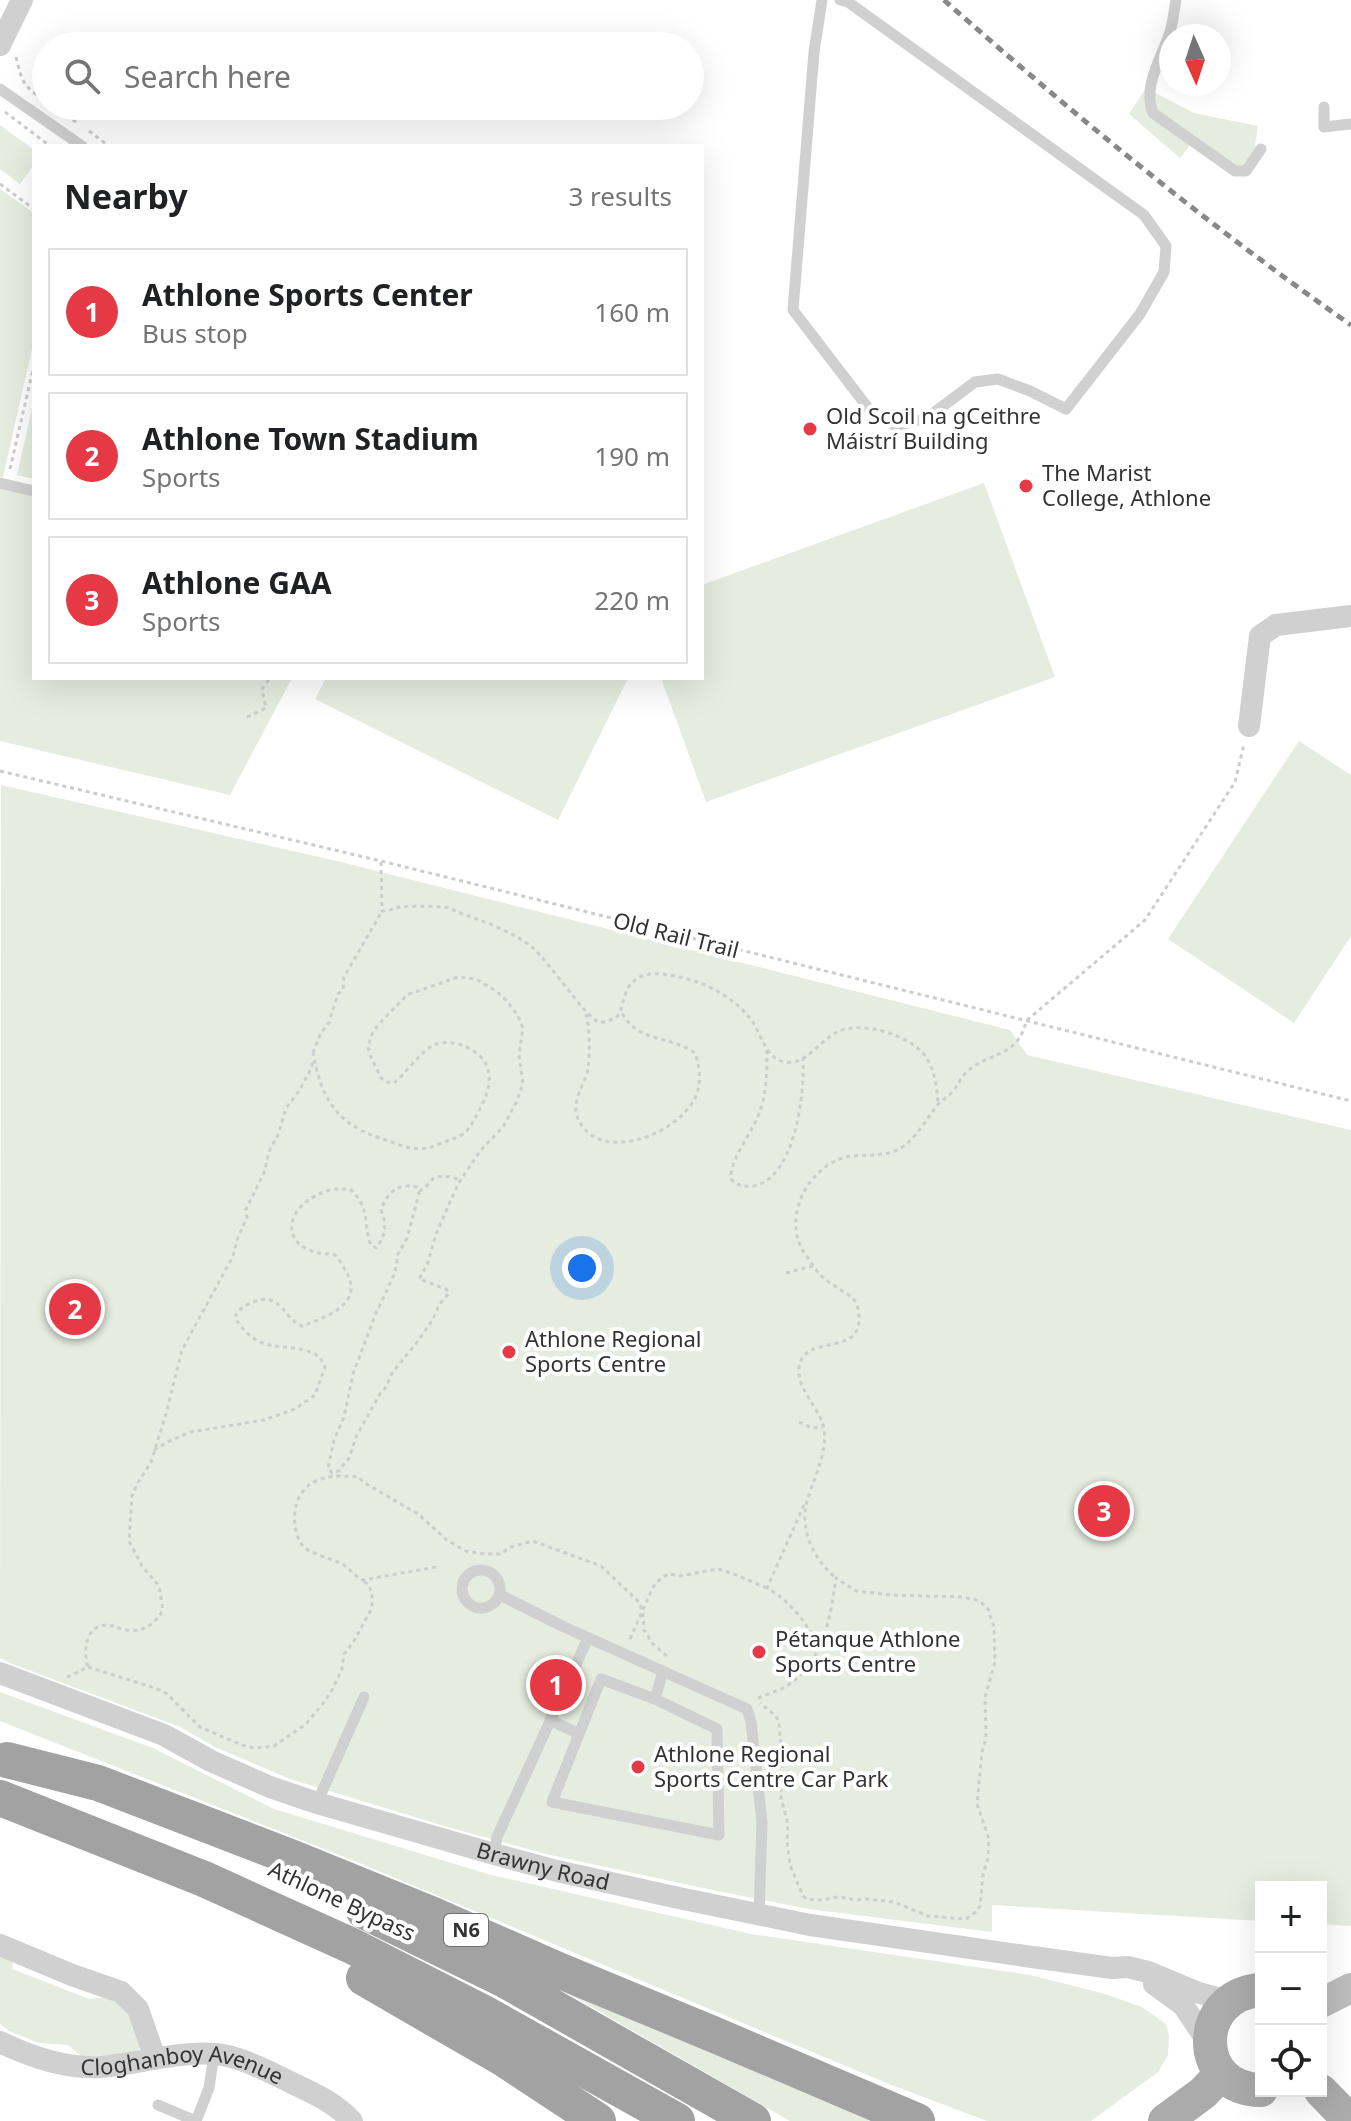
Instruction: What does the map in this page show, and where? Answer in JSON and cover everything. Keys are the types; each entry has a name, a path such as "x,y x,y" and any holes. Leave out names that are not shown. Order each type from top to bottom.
{"highway":[{"name":"Athlone Bypass","path":"4,1759 309,1883 505,1980 753,2121"},
{"name":"N6","path":"4,1759 98,1783 293,1858 917,2121"},
{"name":"Athlone Bypass","path":"0,1798 204,1879 352,1946 482,2012 677,2121"},
{"path":"0,1798 136,1869 310,1946 504,2059 598,2121"}],"main road":[{"path":"1327,2000 1351,1988"},
{"path":"1255,1991 1228,2001 1216,2014 1210,2028 1215,2059 1235,2085 1255,2090"},
{"path":"1165,2121 1203,2093 1215,2059"},
{"path":"1327,2097 1350,2121"}],"street":[{"path":"8,50 22,0"},
{"path":"1249,726 1260,636 1276,625 1351,616"},
{"name":"Brawny Road","path":"0,1673 152,1730 255,1781 317,1803 494,1854 759,1915 868,1934 1112,1968 1128,1967 1228,2001"},
{"path":"0,1945 121,1992 138,2009 155,2058"},
{"name":"Brawny Road","path":"1112,1968 1155,1984 1177,1999 1215,2059"},
{"name":"Cloghanboy Avenue","path":"0,2042 29,2055 77,2066 100,2067 155,2058 214,2054 247,2062 310,2091 341,2109 352,2121"}],"lane":[{"path":"822,0 814,52 793,310 872,413 896,426 927,418 975,382 998,379 1066,409 1140,314 1164,272 1166,246 1144,215 848,2 840,0"},
{"path":"1176,0 1171,29 1150,90 1149,102 1153,113 1235,171 1246,171 1261,149"},
{"path":"0,89 32,111"},
{"path":"1324,107 1324,127 1351,124"},
{"path":"45,120 79,144"},
{"path":"3,484 32,491"},
{"path":"500,1595 747,1709 762,1822 759,1915"},
{"path":"494,1854 497,1837 588,1638"},
{"path":"655,1699 663,1671"},
{"path":"601,1679 655,1699 717,1729 719,1835 552,1802 601,1679"},
{"path":"317,1803 364,1697"},
{"path":"550,1720 579,1734"},
{"path":"158,2105 196,2121 209,2088 214,2054"}],"path":[{"path":"8,50 32,92"},
{"path":"0,108 47,144"},
{"path":"0,184 32,208"},
{"path":"3,484 32,373"},
{"path":"247,717 266,708 262,689 269,680"},
{"path":"767,1588 807,1498 824,1446 822,1420 802,1387 800,1364 813,1348 842,1343 851,1338 859,1323 855,1300 823,1278 797,1238 796,1225 803,1194 813,1177 834,1161 883,1154 903,1146 924,1125 938,1104 956,1088 965,1073 1003,1053 1023,1037 1026,1021 1145,920 1235,782 1249,726"},
{"name":"Old Rail Trail","path":"0,771 381,861 1351,1101"},
{"path":"88,1667 85,1645 99,1627 143,1629 154,1623 163,1610 159,1586 142,1566 129,1541 132,1496 151,1462 182,1350 233,1256 247,1217 246,1209 264,1173 286,1108 312,1067 313,1053 329,1022 338,994 343,989 344,977 382,911 381,861"},
{"path":"382,911 402,907 450,908 521,939 552,968 590,1017 601,1022 616,1018 625,993 635,980 647,974 689,979 722,994 743,1011 762,1036 767,1050 766,1090 761,1110 731,1170 731,1179 741,1186 754,1186 767,1181 789,1147 799,1113 803,1059"},
{"path":"154,1450 191,1432 269,1419 295,1409 315,1395 325,1367 320,1357 304,1350 260,1343 242,1329 235,1318 236,1313 248,1304 265,1300 280,1305 295,1323 302,1326 334,1314 347,1301 352,1285 350,1277 333,1253 312,1252 295,1240 291,1225 299,1209 318,1195 336,1189 350,1189 359,1197 369,1240 376,1248 384,1236 381,1210 389,1194 408,1185 417,1187 419,1194 407,1238 398,1254 395,1273 353,1374 344,1417 330,1454 328,1468 332,1473 339,1471 349,1458 357,1435 392,1373 418,1341 449,1293 419,1279 461,1180 480,1151 503,1127 523,1084 519,1055 523,1028 513,1008 496,991 476,979 458,977 407,995 372,1034 369,1053 381,1078 387,1082 394,1083 427,1049 444,1042 450,1041 470,1049 485,1062 488,1088 473,1124 457,1139 429,1148 396,1144 365,1134 344,1121 318,1078 313,1053"},
{"path":"585,1009 588,1069 576,1113 589,1134 598,1139 631,1142 648,1137 680,1116 698,1092 700,1071 695,1053 680,1044 634,1030 621,1011"},
{"path":"767,1050 774,1058 784,1062 797,1062 844,1029 886,1032 905,1039 925,1057 936,1084 938,1104"},
{"path":"418,1191 425,1189 433,1179 461,1180"},
{"path":"786,1273 813,1266"},
{"path":"799,1422 812,1428 823,1427"},
{"path":"807,1498 804,1516 810,1544 825,1569 836,1578 856,1591 974,1599 988,1609 994,1627 995,1662 985,1697 986,1738 977,1804 989,1839 980,1906 966,1919 928,1916 894,1902 838,1897 822,1900"},
{"path":"625,1654 653,1587 662,1577 718,1569 776,1593 802,1618 819,1646"},
{"path":"755,1699 780,1689 805,1672 815,1657 832,1610 836,1578"},
{"path":"45,1690 88,1667 141,1682 166,1693 200,1727 221,1737 245,1747 274,1746 306,1724 332,1690 342,1669 344,1654 372,1608 372,1593 363,1580"}],"shaded area":[{"path":"1146,88 1194,113 1258,126 1255,145 1261,149 1246,171 1193,141 1180,158 1129,114"},
{"path":"0,125 32,149 32,168 20,184 0,169"},
{"path":"0,189 32,212 32,349 3,477 0,477"},
{"path":"32,408 32,479 17,475"},
{"path":"984,483 1055,677 706,802 662,680 704,680 704,584"},
{"path":"0,487 32,495 32,680 291,680 230,795 0,741"},
{"path":"325,680 627,680 558,820 315,699"},
{"path":"1299,741 1351,775 1351,936 1294,1023 1168,939"},
{"path":"1,785 337,861 1010,1030 1027,1055 1351,1130 1351,1926 1327,1924 1327,1881 1255,1881 1255,1921 992,1905 992,1932 809,1909 717,1891 550,1855 290,1779 215,1747 180,1727 0,1658"},
{"path":"0,1692 153,1748 274,1809 491,1875 751,1934 1030,1975 1105,1994 1142,2007 1166,2024 1168,2055 1158,2072 1091,2121 987,2121 889,2084 357,1862 0,1721"},
{"path":"0,1956 10,1960 12,1969 89,1999 108,1997 133,2013 142,2044 137,2053 82,2057 68,2045 39,2043 9,2031 0,2024"},
{"path":"550,1983 892,2121 790,2121"}],"railway":[{"path":"944,0 1143,168 1246,249 1351,325"}],"place":[{"name":"Old Scoil na gCeithre Máistrí Building","path":"810,429"},
{"name":"The Marist College, Athlone","path":"1026,486"},
{"name":"Athlone Town Stadium","path":"75,1309"},
{"name":"Athlone Regional Sports Centre","path":"509,1352"},
{"name":"Athlone GAA","path":"1104,1511"},
{"name":"Pétanque Athlone Sports Centre","path":"759,1652"},
{"name":"Athlone Sports Center","path":"556,1685"},
{"name":"Athlone Regional Sports Centre Car Park","path":"638,1767"}]}
